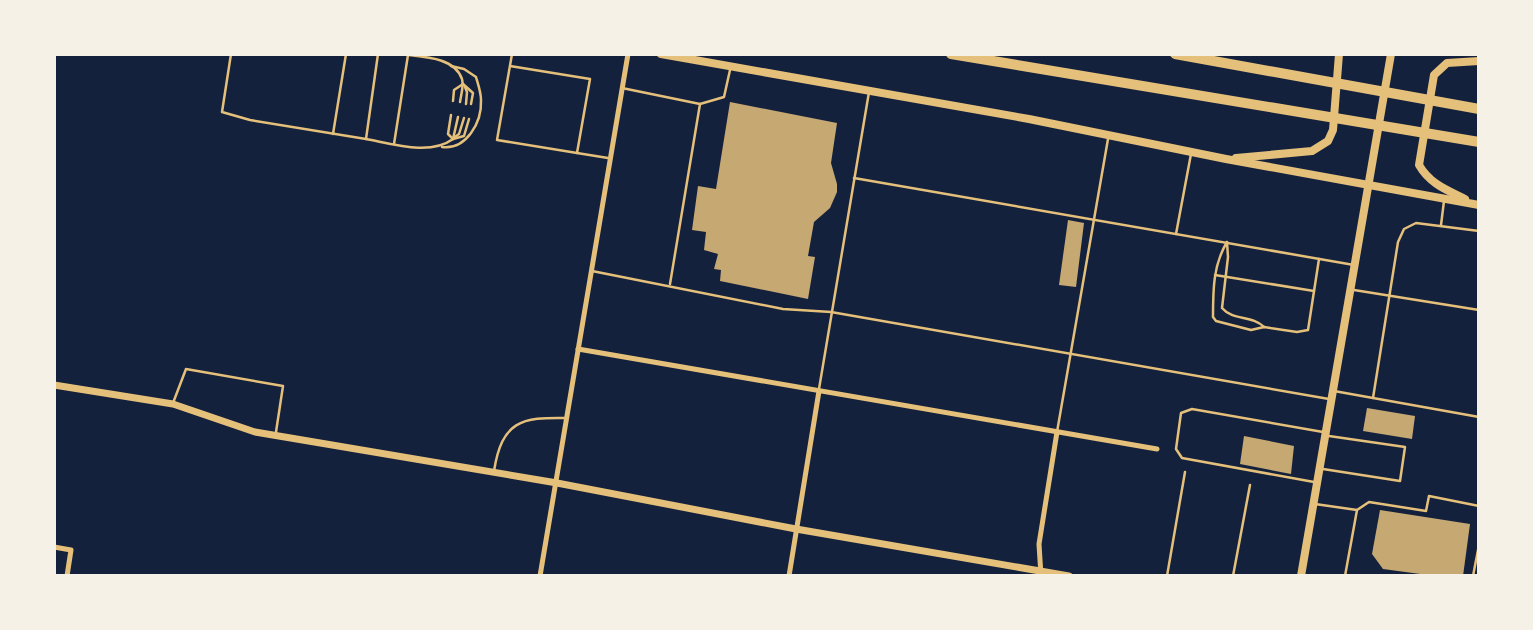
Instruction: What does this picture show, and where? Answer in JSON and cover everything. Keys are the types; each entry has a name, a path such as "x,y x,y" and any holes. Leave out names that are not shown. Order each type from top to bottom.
{"highway":[{"path":"951,54 1479,142"},
{"path":"1175,54 1479,109"}],"main road":[{"path":"660,54 1029,119 1368,186 1477,204"},
{"path":"1226,159 1312,151 1328,141 1333,130 1339,54"},
{"path":"1301,576 1391,54"},
{"path":"1477,204 1435,184 1425,176 1419,165 1434,75 1447,63 1479,61"}],"street":[{"path":"540,576 558,483 628,54"},
{"path":"578,349 1157,449"},
{"path":"54,385 173,404 255,432 275,436 558,483 796,529 1069,576"},
{"path":"789,576 819,391"},
{"path":"1041,573 1039,544 1057,432"},
{"path":"54,547 71,550 67,576"}],"lane":[{"path":"231,54 222,112 250,120 394,144 452,148 461,144 477,119 481,100 476,77 464,69 441,61 400,54"},
{"path":"333,134 346,54"},
{"path":"366,139 378,54"},
{"path":"512,54 497,140 610,159"},
{"path":"394,144 408,55"},
{"path":"451,66 461,76 467,92 466,103"},
{"path":"510,66 590,79 577,153"},
{"path":"622,88 700,104 724,97 731,67"},
{"path":"453,101 454,90 463,84"},
{"path":"460,102 463,84"},
{"path":"463,84 473,93 471,104"},
{"path":"819,391 869,92"},
{"path":"670,285 700,104"},
{"path":"451,115 448,134 453,139"},
{"path":"453,139 458,117"},
{"path":"442,147 459,134 464,118"},
{"path":"453,139 464,136 469,118"},
{"path":"1057,432 1108,135"},
{"path":"1176,234 1192,152"},
{"path":"854,178 1355,265"},
{"path":"1440,225 1444,199"},
{"path":"1373,398 1398,242 1404,229 1416,223 1479,230"},
{"path":"1227,242 1219,254 1215,275 1213,317 1216,321 1251,330 1264,327 1297,332 1308,330 1319,259"},
{"path":"1227,242 1228,257 1222,308 1227,314 1257,320 1264,327"},
{"path":"592,271 783,309 831,312 1071,354 1332,395 1373,398 1479,417"},
{"path":"1215,275 1314,291"},
{"path":"1351,289 1479,310"},
{"path":"173,404 186,369 283,386 275,436"},
{"path":"1318,483 1182,458 1175,449 1181,413 1192,408 1405,447 1400,481 1320,468"},
{"path":"494,472 501,441 517,424 537,418 567,418"},
{"path":"1167,576 1185,472"},
{"path":"1233,576 1250,485"},
{"path":"1314,503 1357,510 1369,502 1426,511 1429,496 1479,506"},
{"path":"1345,576 1357,510"},
{"path":"1473,576 1479,545"}],"building":[{"path":"730,102 837,123 831,163 837,192 830,208 814,222 808,256 815,257 808,299 720,281 721,270 714,269 718,254 704,250 706,232 692,230 698,186 716,189"},
{"path":"1068,220 1084,223 1076,287 1059,285"},
{"path":"1367,408 1415,416 1412,439 1363,431"},
{"path":"1244,436 1294,446 1291,474 1240,464"},
{"path":"1380,510 1470,524 1463,576 1435,576 1383,569 1372,554"}]}
